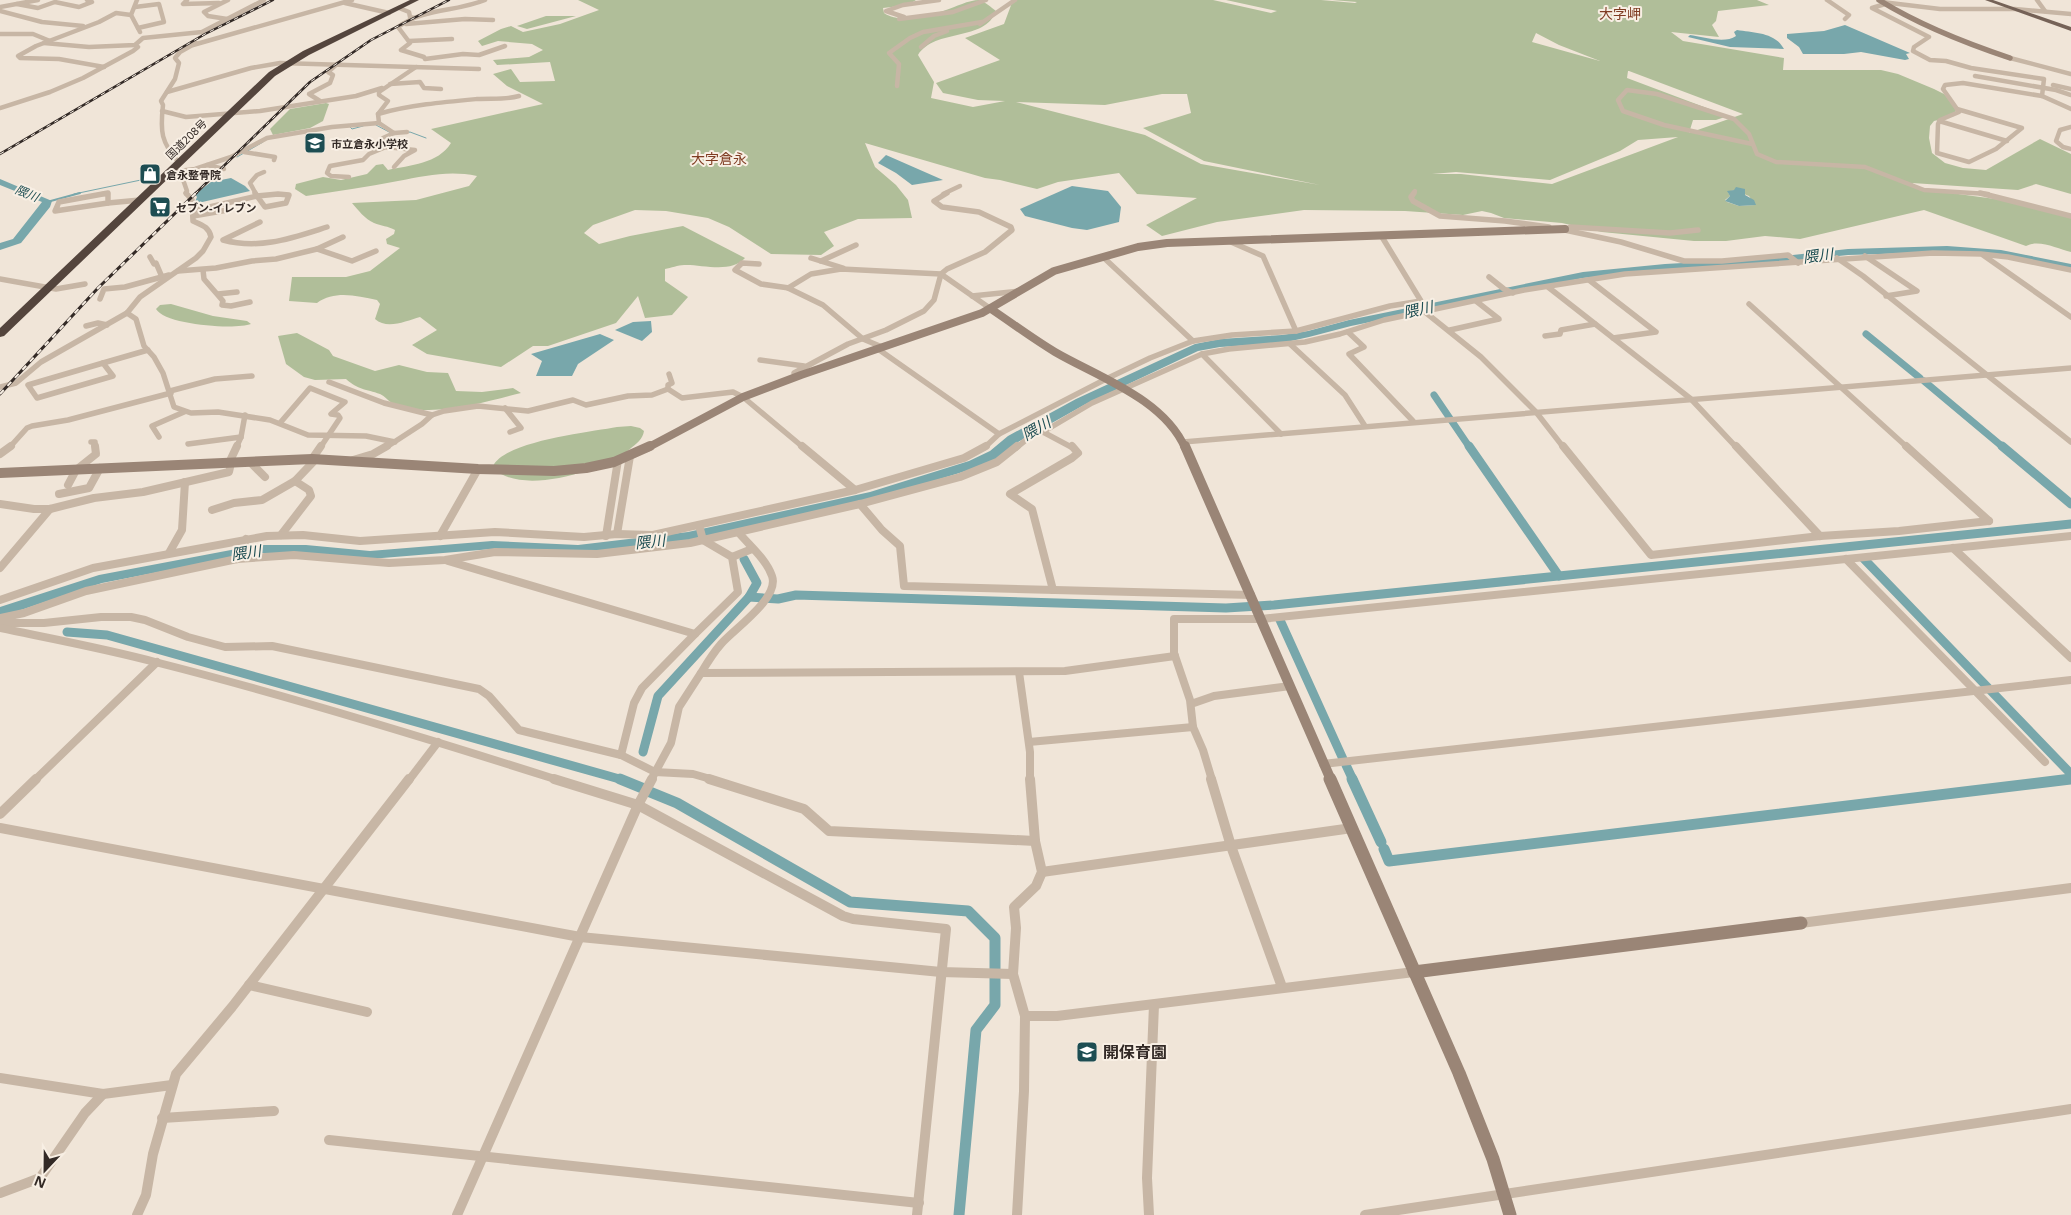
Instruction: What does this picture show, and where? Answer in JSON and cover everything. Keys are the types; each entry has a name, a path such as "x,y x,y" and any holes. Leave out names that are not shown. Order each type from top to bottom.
{"highway":[{"name":"国道208号","path":"0,334 167,174 180,167 231,113 272,74 287,63 416,0"}],"main road":[{"path":"1988,0 2071,29"}],"street":[{"path":"0,9 38,0"},
{"path":"47,0 79,7 92,2 87,0"},
{"path":"137,0 132,15 143,38"},
{"path":"187,0 183,4 207,1 221,3"},
{"path":"227,19 208,16 204,12 228,0"},
{"path":"44,43 89,47 135,45 143,38 202,32 264,0"},
{"path":"193,45 352,0"},
{"path":"452,39 409,41 404,38 398,27 427,12 470,6 484,0"},
{"path":"906,17 886,11 897,6 939,0"},
{"path":"899,19 953,12 986,0"},
{"path":"921,46 940,33 982,22 1016,0"},
{"path":"1826,0 1849,15 1845,19"},
{"path":"2037,0 2045,11"},
{"path":"17,4 38,8 55,2"},
{"path":"135,7 160,2 164,22 138,28"},
{"path":"343,2 389,13"},
{"path":"1882,2 1900,13 1976,47 2071,74"},
{"path":"2042,96 2044,79 1971,68 1946,61 1930,60 1916,54 1913,51 1914,47 1929,37 1872,8 1882,2 1940,9 2045,11 2071,14"},
{"path":"399,8 405,10 410,17 414,18"},
{"path":"0,9 24,18 85,27"},
{"path":"104,67 59,59 20,58 18,56 116,13 132,15"},
{"path":"402,24 465,19 493,20"},
{"path":"897,86 900,69 899,63 889,53 910,38 924,32 982,22"},
{"path":"0,387 16,383 41,362 127,313 140,297 196,258 208,243 211,237 210,232 206,227 193,221 192,200 186,194 187,191 180,167 160,136 161,101 173,85 179,67 175,58 180,52 207,36 202,32"},
{"path":"0,34 27,33 45,37 50,41"},
{"path":"409,41 410,43 401,51 412,53 425,59"},
{"path":"0,108 50,92 104,67 134,52 138,46 135,45"},
{"path":"162,111 186,117 277,109 356,96 390,84 425,59 463,54 480,55 505,46"},
{"path":"167,92 190,87 251,68 287,63 479,69"},
{"path":"320,101 309,94 330,83 334,75 328,72 337,64"},
{"path":"1971,68 1975,76"},
{"path":"1967,84 1975,76"},
{"path":"1975,76 2071,90"},
{"path":"390,84 420,82 424,88 441,89"},
{"path":"1939,122 1959,112 1942,87 1967,84 2042,96 2071,109"},
{"path":"2043,85 2071,95"},
{"path":"379,123 378,114 388,103 379,95 382,88"},
{"path":"1752,144 1664,125 1623,111 1618,100 1627,90 1649,92 1742,123 1757,154 1776,162 1865,167 1924,190 1984,193 2071,216"},
{"path":"378,114 400,108 478,99 507,99 519,96"},
{"path":"1939,122 1937,153 1969,162 1996,149 2022,128 1957,109"},
{"path":"1939,122 2007,141"},
{"path":"180,167 207,164 244,152 267,138 332,127 379,123 394,133"},
{"path":"2071,127 2060,130 2056,141 2063,147 2071,149"},
{"path":"386,147 383,138 394,133 407,132"},
{"path":"349,177 331,176 327,173 330,166 363,160 369,154 386,147 417,150 404,156 394,168"},
{"path":"244,152 268,155 275,157 274,160"},
{"path":"207,164 224,169"},
{"path":"192,214 257,197 276,193 289,195 286,203 265,207 257,197 250,183 257,175 264,172"},
{"path":"801,375 794,373 804,366 924,311 934,300 942,274 947,269 985,252 1012,230 1011,227 979,212 942,207 934,201 941,194 957,189 960,186"},
{"path":"1415,191 1411,197 1413,201 1440,216 1505,221 1561,229 1622,242 1684,261 1790,256 1797,262"},
{"path":"108,202 108,193 59,202 55,211 108,202 140,200"},
{"path":"192,214 228,210"},
{"path":"208,243 223,240 260,222"},
{"path":"0,473 314,459 478,469 571,470 630,456 744,397 801,375 991,309 1046,274 1152,244 1561,229 1571,226 1670,233 1698,230"},
{"path":"223,240 236,245 273,244 327,227"},
{"path":"0,600 93,568 246,538 281,535 360,541 495,532 584,537 617,534 653,534 700,527 855,490 964,458 984,448 999,434 1106,379 1192,341 1232,335 1296,330 1390,306 1420,301 1382,236"},
{"path":"100,299 104,288 126,287 176,273 276,259 317,249 343,237"},
{"path":"1231,242 1263,256 1296,330"},
{"path":"821,261 829,256 847,251 856,245"},
{"path":"317,249 352,261 376,251"},
{"path":"0,618 24,613 86,591 238,557 294,556 389,563 445,560 495,552 596,554 703,540 739,533 860,504 960,477 997,462 1032,435 1043,432 1092,403 1202,354 1229,349 1290,344 1348,332 1384,320 1513,293 1589,280 1625,274 1865,256 1933,253 2007,254 2071,270"},
{"path":"1981,254 2071,317"},
{"path":"1865,256 1917,291 1886,296"},
{"path":"150,257 154,264 156,264 162,277"},
{"path":"1103,257 1192,341"},
{"path":"811,258 848,269"},
{"path":"1837,258 2071,442"},
{"path":"759,264 742,263 735,270 750,280 771,288 789,288 823,305 863,339 880,348 999,434"},
{"path":"789,288 814,273 848,269 942,274 1047,348 1122,388 1146,402 1163,415 1183,442 1251,595 1462,1082 1493,1159 1510,1215"},
{"path":"203,270 204,279 223,301 222,305 250,302"},
{"path":"1489,277 1504,289 1513,293"},
{"path":"0,279 48,288 64,288 85,284"},
{"path":"1589,280 1656,332 1613,338"},
{"path":"1548,287 1691,399 1820,536"},
{"path":"972,296 1020,291"},
{"path":"218,294 237,292"},
{"path":"1450,330 1499,319 1476,301"},
{"path":"1425,312 1450,330 1481,357 1536,412 1620,520 1651,555 1820,536 1899,531 1989,521 1750,304"},
{"path":"127,313 136,319 144,346 163,373 174,407 184,412 245,415 280,423 308,435 374,436 395,442"},
{"path":"86,326 98,323 107,324"},
{"path":"1546,336 1560,334 1561,330 1595,324"},
{"path":"1348,332 1364,347 1349,354 1372,381 1392,397 1413,421"},
{"path":"1290,344 1344,395 1365,426"},
{"path":"103,363 113,376 37,398 28,385 103,363 148,350"},
{"path":"1202,354 1253,408 1281,434"},
{"path":"760,360 804,366"},
{"path":"1183,442 2071,368"},
{"path":"329,382 384,403 432,415 478,406 528,411 573,400 586,405 628,396 652,395 668,389 668,385 672,383 669,374"},
{"path":"0,454 10,448 27,428 32,426 68,420 215,380 252,376"},
{"path":"212,510 242,502 262,500 295,481 314,459 340,418 338,415 331,414 344,402 310,388 280,423"},
{"path":"668,389 682,398 733,392 744,397 855,490"},
{"path":"505,408 521,428 510,432"},
{"path":"159,437 152,426 184,412"},
{"path":"0,504 34,509 50,509 78,500 130,495 229,472 230,463 241,437 245,415"},
{"path":"352,461 373,454 395,442 432,415"},
{"path":"1043,432 1073,447 1078,453 1010,494 1032,509 1053,590"},
{"path":"188,444 241,437"},
{"path":"68,485 76,470 96,454 95,442 91,442"},
{"path":"617,534 630,456"},
{"path":"606,536 618,460"},
{"path":"250,462 265,477"},
{"path":"59,494 89,488 100,468"},
{"path":"440,536 478,469"},
{"path":"281,535 311,496 308,490 295,481"},
{"path":"169,553 182,530 185,482"},
{"path":"860,504 882,530 900,546 904,586 1251,595"},
{"path":"0,568 50,509"},
{"path":"621,755 634,703 642,688 738,592 732,557 703,540 700,527"},
{"path":"457,1215 638,805 671,743 680,707 721,643 755,612 771,591 773,579 739,533"},
{"path":"1282,987 1231,846 1203,750 1193,727 1191,704 1175,656 1174,618 1260,617 2071,536"},
{"path":"238,557 246,538"},
{"path":"1953,548 2071,658"},
{"path":"732,557 752,549"},
{"path":"1846,559 2046,762"},
{"path":"445,560 695,634"},
{"path":"0,623 131,617 146,620 188,637 225,647 272,646 373,666 479,689 489,696 519,730 621,755 655,772 693,774 742,788 804,809 829,831 1034,841"},
{"path":"0,628 157,662 240,684 438,742 638,805 843,916 853,920 946,929 917,1215"},
{"path":"701,673 1065,671 1175,656"},
{"path":"0,814 157,662"},
{"path":"1017,1215 1024,1091 1025,1016 1013,974 1016,928 1014,906 1036,886 1042,872 1034,841 1028,742 1019,672"},
{"path":"1324,764 2071,680"},
{"path":"1191,704 1214,696 1290,686"},
{"path":"1028,742 1193,727"},
{"path":"137,1215 146,1195 153,1154 176,1074 249,985 438,742"},
{"path":"0,828 580,937 942,972 1013,974"},
{"path":"1042,872 1352,828"},
{"path":"1025,1016 1057,1016 1154,1005 1282,987 1414,972 2071,888"},
{"path":"249,985 367,1012"},
{"path":"1149,1215 1147,1178 1154,1005"},
{"path":"0,1078 104,1094 172,1085"},
{"path":"0,1193 40,1178 85,1113 104,1094"},
{"path":"1365,1215 2071,1109"},
{"path":"162,1118 274,1111"},
{"path":"329,1140 919,1203"}],"green space":[{"path":"578,0 916,0 908,5 883,8 884,13 891,16 914,18 931,15 967,2 979,0 996,11 990,21 982,27 936,41 918,55 934,82 931,98 973,107 1005,101 978,100 943,93 936,83 1000,60 965,38 1004,24 1013,0 1213,0 1271,13 1277,11 1226,0 1321,0 1355,3 1357,2 1332,0 1757,0 1769,5 1718,11 1716,21 1712,25 1719,37 1671,32 1683,41 1784,58 1783,70 1881,70 1898,74 1934,89 1944,94 1957,107 1954,116 1934,121 1930,126 1929,138 1932,153 1945,163 1963,168 1986,170 2040,139 2071,154 2071,194 2036,184 2018,190 1912,183 1921,189 2010,201 2071,214 2071,252 2043,244 2026,246 1924,210 1800,239 1765,236 1726,241 1694,241 1602,232 1562,223 1504,218 1482,211 1463,215 1405,211 1304,210 1217,222 1162,236 1146,225 1197,198 1137,194 1119,173 1058,182 1037,189 985,178 865,143 875,167 896,185 908,200 912,218 858,219 824,232 834,246 821,255 771,254 729,227 708,218 666,211 635,210 593,225 584,233 599,244 683,226 745,258 732,266 679,265 665,269 665,281 688,297 672,315 645,318 638,296 616,323 548,346 533,346 501,367 427,354 412,345 437,330 420,317 397,324 380,322 375,319 380,304 377,300 339,295 331,296 317,303 289,301 292,277 346,277 370,271 400,248 387,244 386,239 394,234 395,230 371,221 352,203 416,200 469,186 477,176 437,174 306,196 295,189 296,184 323,177 341,180 367,174 376,165 383,164 388,170 414,165 439,155 451,143 431,129 543,104 507,86 493,74 511,69 520,82 555,81 550,62 497,65 493,60 529,57 543,50 532,44 498,41 482,46 478,41 511,26 523,32 560,24 599,10","holes":["1536,33 1559,45 1600,61 1532,42","1629,71 1743,114 1689,133 1693,120 1716,120 1728,116 1627,78","1162,94 1187,94 1191,113 1143,128 1204,161 1320,185 1201,164 1145,135 1016,102 1105,105","1678,137 1552,184 1461,174 1432,174 1456,172 1550,180 1620,151 1638,140","1734,190 1749,196 1755,205 1739,206 1727,202 1725,200 1730,196 1728,192"]},
{"path":"546,16 576,16 527,29 517,26"},
{"name":"市立倉永小学校","path":"329,104 323,121 310,128 273,135 270,129 290,109"},
{"path":"171,304 213,316 247,321 251,324 243,326 201,325 172,319 156,309 160,305"},
{"path":"297,333 329,350 333,356 375,371 399,365 427,372 448,373 456,391 482,392 513,388 521,393 456,408 422,410 406,408 392,403 380,394 358,387 346,379 315,380 304,377 286,364 278,336"},
{"path":"631,426 644,431 637,443 618,457 586,471 549,480 531,481 515,479 501,474 493,466 501,457 530,444 569,435"}],"water":[{"path":"1845,25 1910,53 1906,54 1909,59 1905,60 1861,52 1803,54 1799,47 1787,38 1787,34 1824,31"},
{"path":"1737,30 1770,36 1780,43 1784,49 1730,47 1688,37 1690,35 1726,40 1736,36 1734,32"},
{"path":"886,155 943,180 912,185 878,163"},
{"path":"231,178 250,191 198,203 195,202 197,197 195,194 211,182"},
{"path":"1072,186 1108,191 1121,207 1119,222 1087,230 1025,216 1020,209"},
{"path":"1736,187 1745,189 1745,195 1754,200 1756,205 1739,206 1725,201 1730,196 1727,191 1734,190"},
{"path":"651,321 652,332 642,341 615,330 633,322"},
{"path":"600,334 614,340 578,364 572,376 536,376 542,361 531,354"}],"waterway":[{"path":"376,125 391,133"},
{"path":"350,127 352,129 363,126"},
{"path":"406,133 410,132 426,138"},
{"path":"237,157 263,142"},
{"path":"74,194 160,176"},
{"name":"隈川","path":"0,182 47,201 46,205 17,241 0,247"},
{"path":"47,202 80,193"},
{"name":"隈川","path":"0,612 99,579 257,549 306,549 370,555 492,545 578,549 688,536 873,495 974,464 995,454 1013,439 1080,402 1195,348 1220,343 1282,339 1309,334 1349,323 1583,275 1665,267 1756,262 1848,252 1947,249 2001,253 2071,267"},
{"path":"1866,334 1920,378"},
{"path":"1924,381 2004,448"},
{"path":"1434,395 1470,448"},
{"path":"1469,446 1559,576"},
{"path":"2002,446 2071,504"},
{"path":"749,597 778,599 796,595 1226,608 1274,605 2071,524"},
{"path":"744,559 757,583 749,597"},
{"path":"1864,559 2071,774"},
{"path":"643,752 658,696 749,597"},
{"path":"1280,620 1343,759"},
{"path":"67,632 107,635 621,780"},
{"path":"1346,765 1353,780"},
{"path":"1352,779 1381,842"},
{"path":"1384,849 1389,861 2071,779 2063,780"},
{"path":"621,780 642,788"},
{"path":"650,792 677,803 850,902 968,911 995,938 995,1005 976,1030 959,1215"}],"railway":[{"path":"0,154 205,34 273,0"},
{"path":"195,194 310,82 371,40 449,0"},
{"path":"0,394 98,288 196,193"}],"place":[{"name":"市立倉永小学校","path":"315,143"},
{"name":"倉永整骨院","path":"150,174"},
{"name":"セブン-イレブン","path":"160,207"},
{"name":"開保育園","path":"1087,1052"}],"district":[{"name":"大字岬","path":"1620,13"},
{"name":"大字倉永","path":"719,158"}]}
